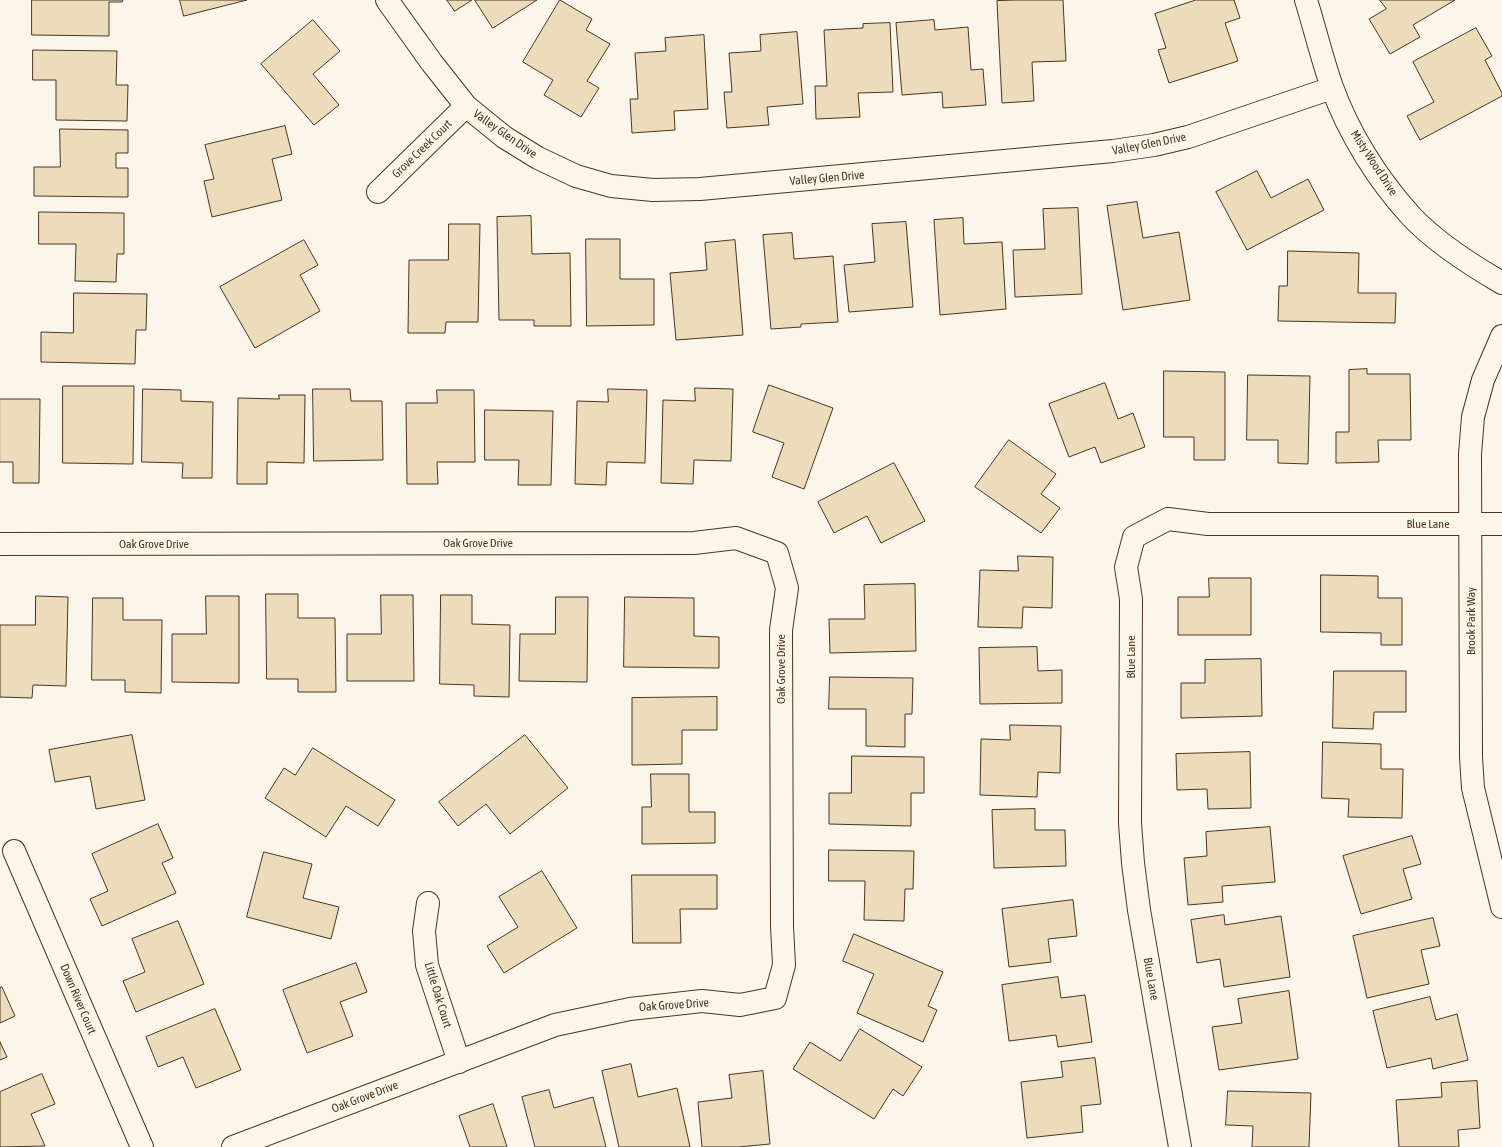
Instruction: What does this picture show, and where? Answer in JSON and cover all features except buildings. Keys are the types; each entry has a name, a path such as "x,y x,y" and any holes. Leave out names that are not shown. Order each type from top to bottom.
{"street":[{"name":"Valley Glen Drive","path":"387,0 432,63 466,106 504,137 538,158 576,176 611,186 653,190 700,189 1154,146 1188,137 1332,88"},
{"name":"Misty Wood Drive","path":"1306,0 1332,88 1350,128 1367,158 1387,188 1412,217 1443,244 1502,283"},
{"name":"Grove Creek Court","path":"378,192 466,106"},
{"name":"Brook Park Way","path":"1502,336 1483,380 1473,417 1470,454 1471,757 1473,788 1502,907"},
{"name":"Blue Lane","path":"1180,1147 1133,863 1130,823 1131,599 1126,567 1134,537 1168,519 1208,524 1502,524"},
{"name":"Oak Grove Drive","path":"0,544 694,543 736,538 777,553 787,588 781,630 782,918 784,965 775,998 740,1005 702,1001 630,1009 555,1025 233,1147"},
{"name":"Down River Court","path":"14,851 142,1147"},
{"name":"Little Oak Court","path":"428,903 424,931 427,965 459,1062"}]}
